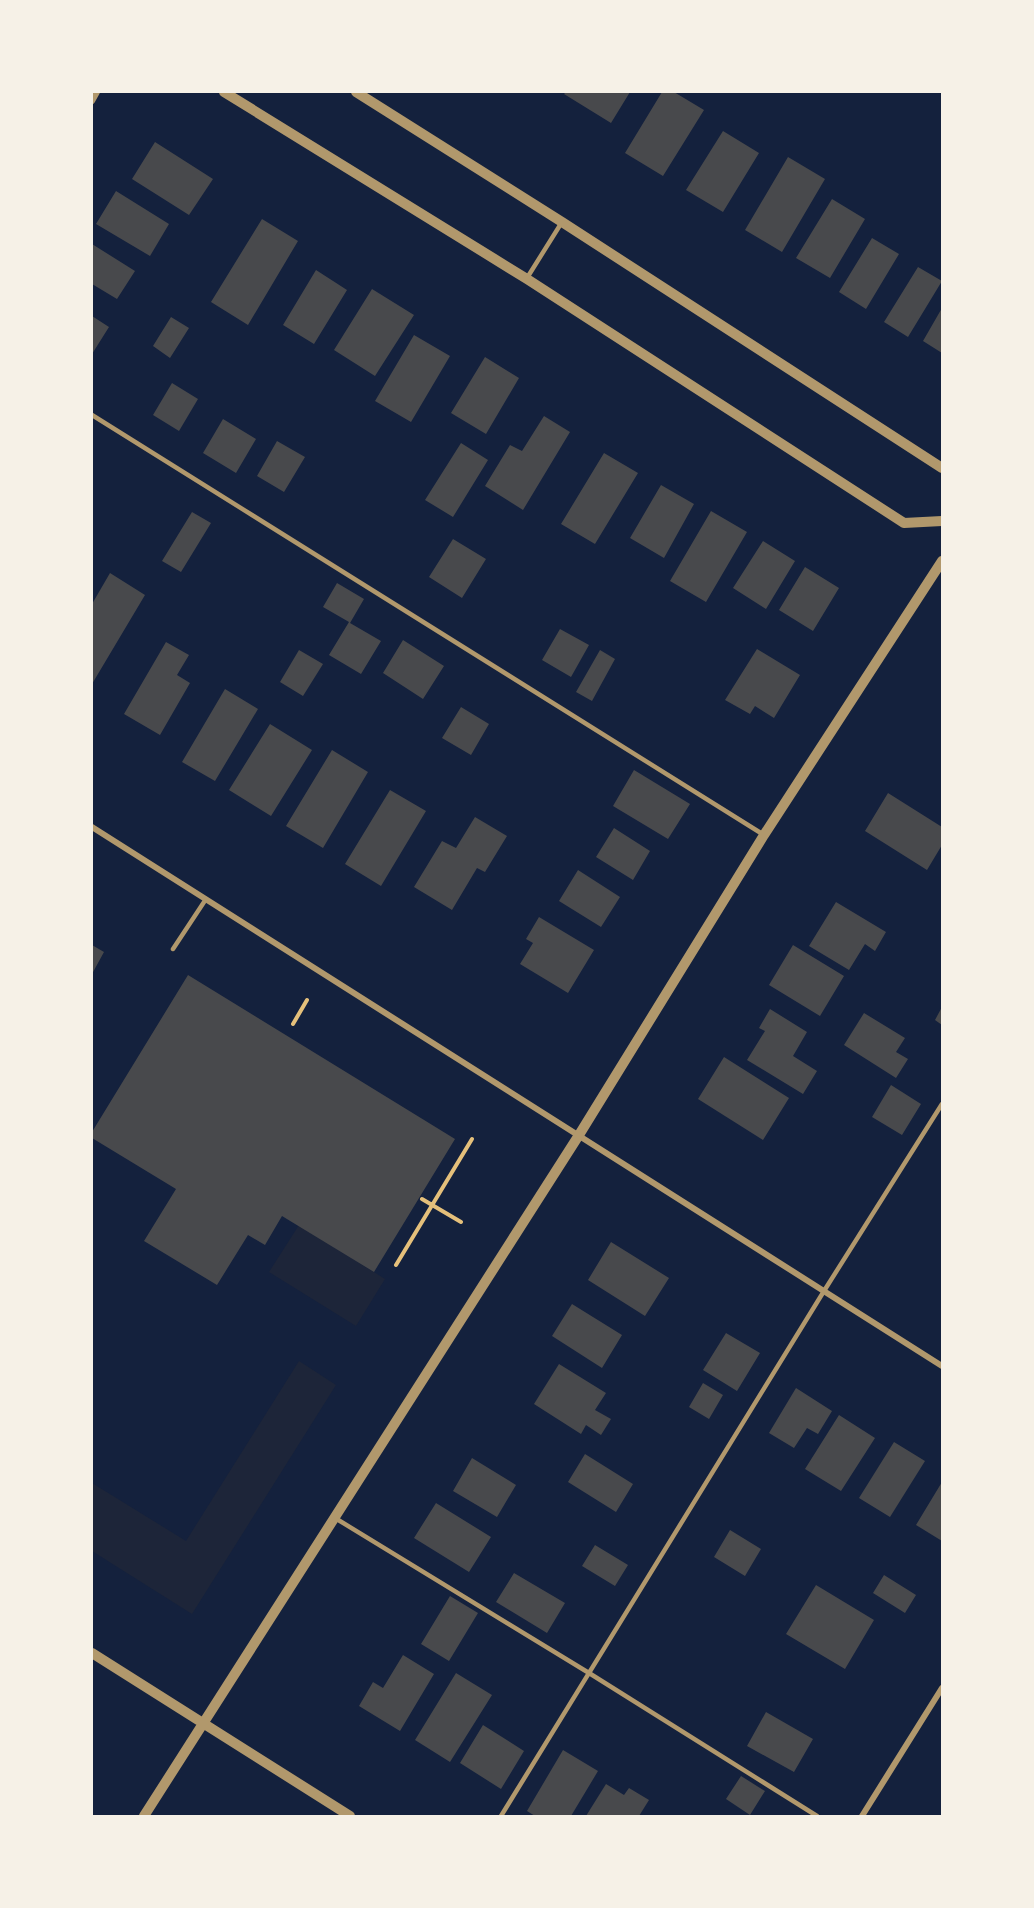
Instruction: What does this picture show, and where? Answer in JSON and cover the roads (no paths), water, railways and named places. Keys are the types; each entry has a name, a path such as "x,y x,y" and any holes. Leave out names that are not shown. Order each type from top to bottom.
{"street":[{"path":"92,101 97,92"},
{"path":"224,92 527,279 904,523 942,521"},
{"path":"356,92 562,222 942,468"},
{"path":"144,1816 579,1135 764,835 942,561"},
{"path":"92,826 942,1366"},
{"path":"92,1653 350,1816"},
{"path":"861,1816 942,1688"}],"lane":[{"path":"527,279 562,222"},
{"path":"92,415 764,835"},
{"path":"174,949 206,899"},
{"path":"501,1816 824,1291 942,1104"},
{"path":"334,1518 589,1673 817,1816"}]}
